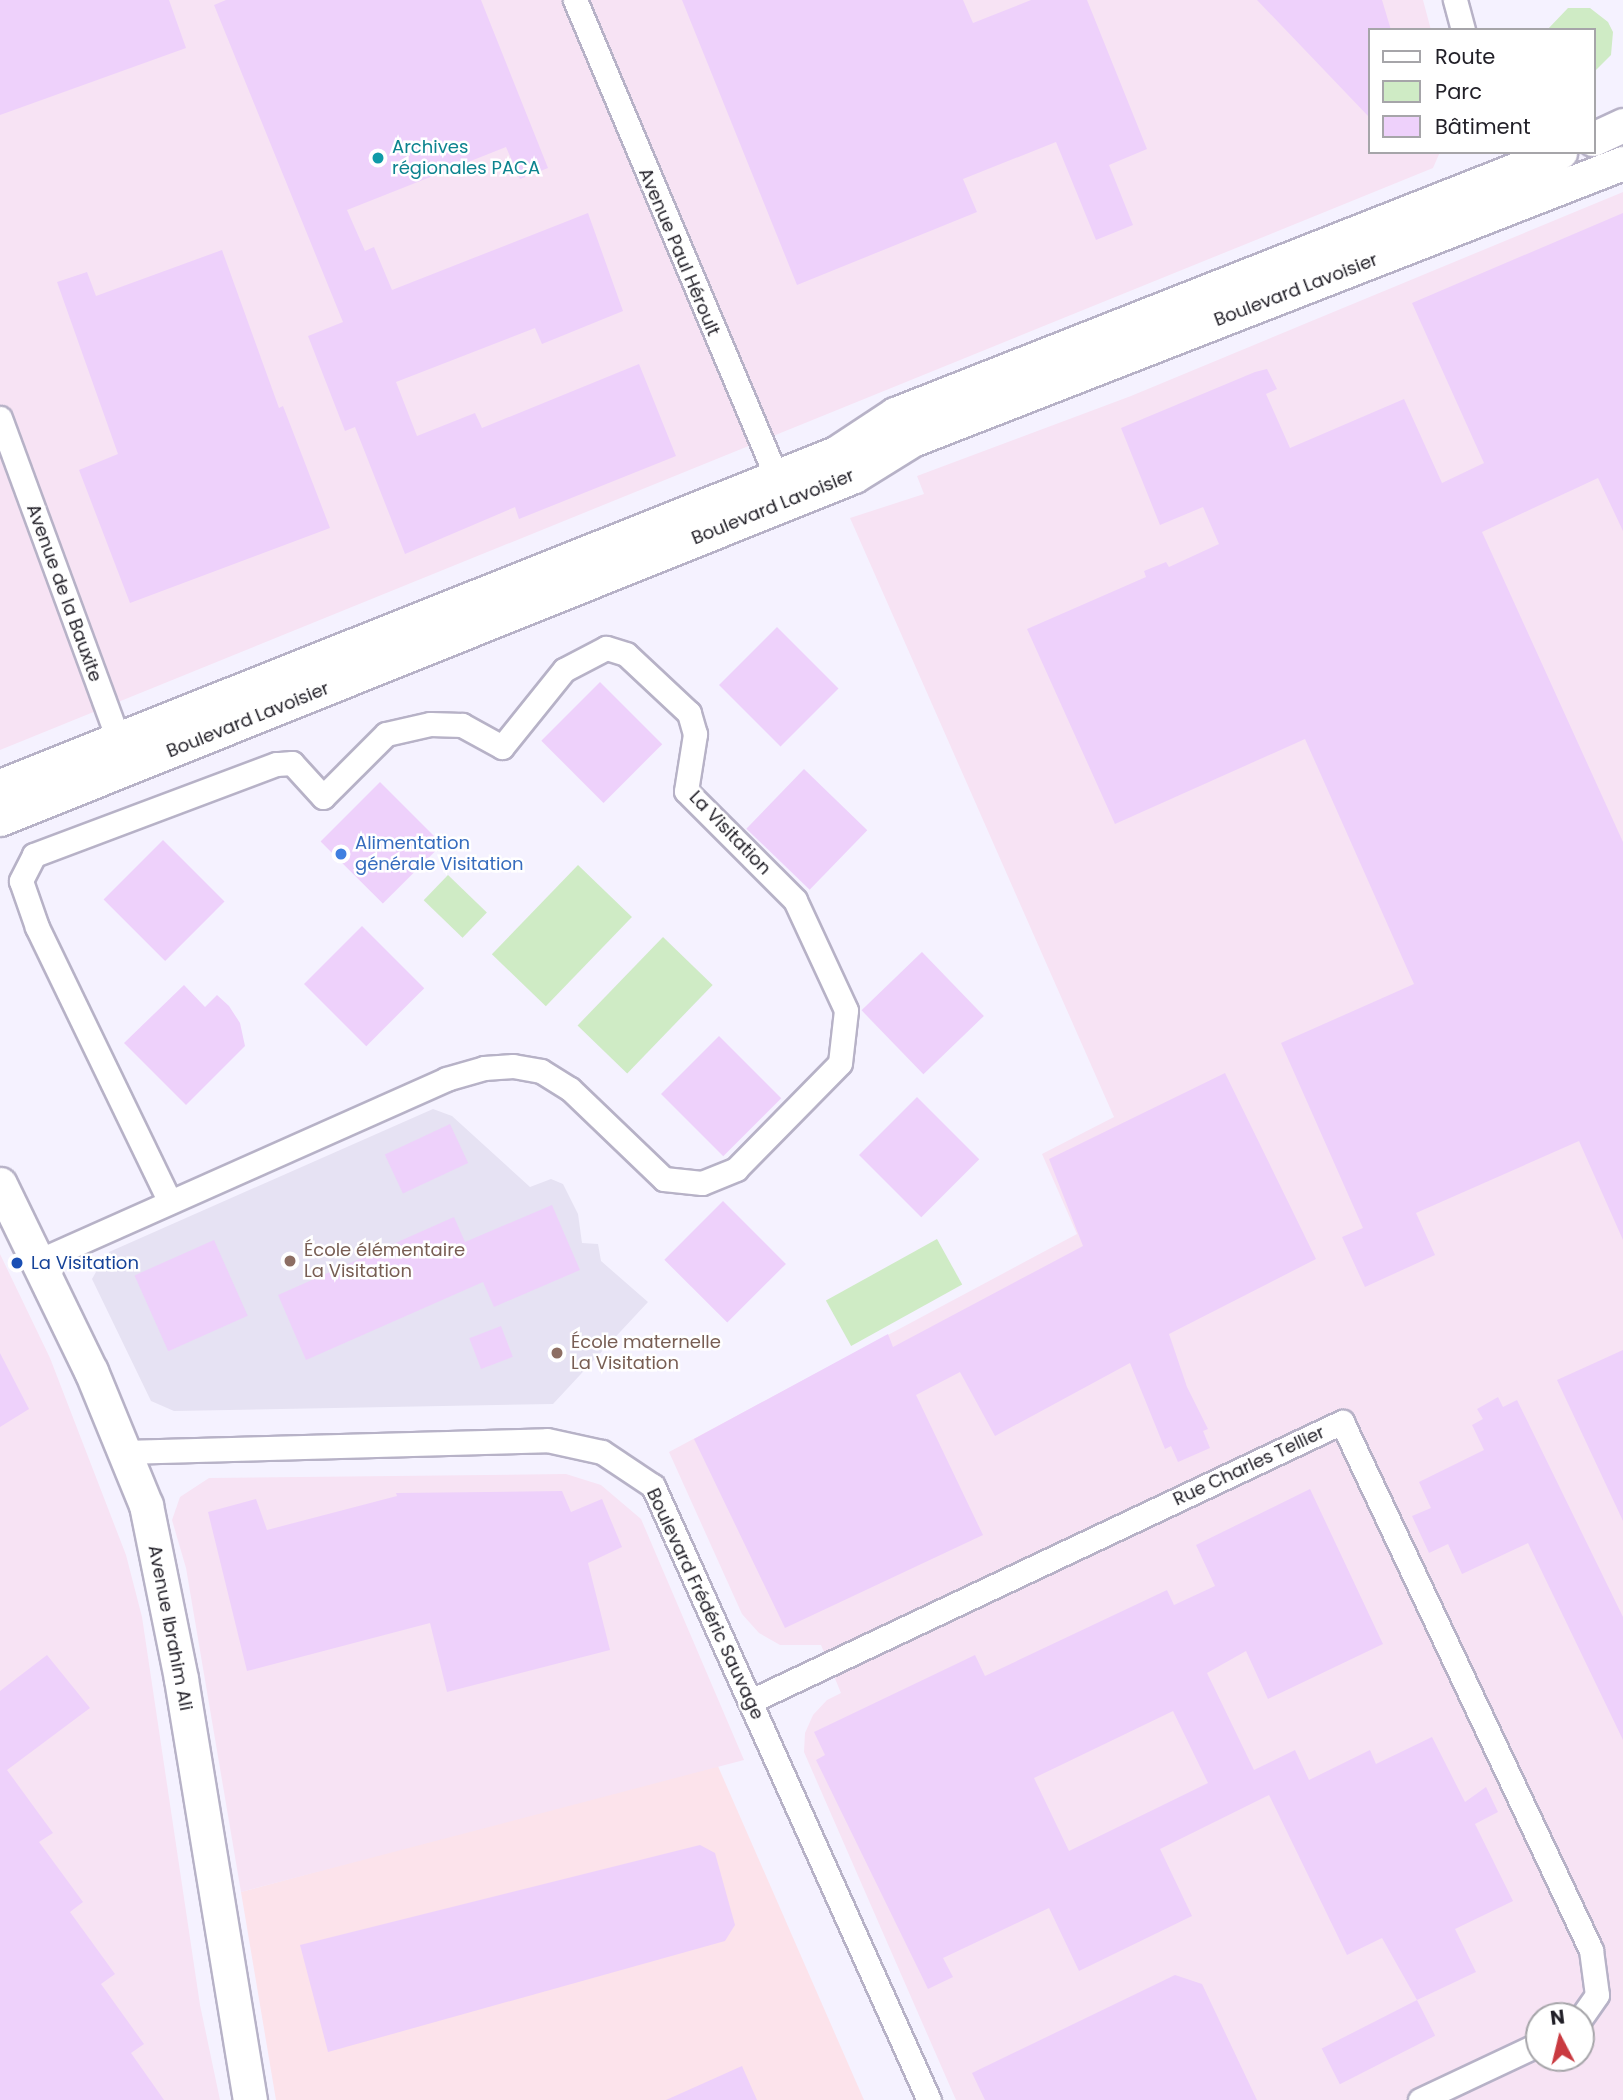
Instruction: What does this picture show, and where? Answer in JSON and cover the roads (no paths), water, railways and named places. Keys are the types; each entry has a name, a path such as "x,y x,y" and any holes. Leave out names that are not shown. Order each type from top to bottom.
{"street":[{"name":"Avenue Paul Héroult","path":"575,0 782,490"},
{"path":"1455,0 1462,28"},
{"path":"1595,138 1623,125"},
{"name":"Boulevard Lavoisier","path":"782,490 895,414 1503,162 1549,154"},
{"path":"1503,162 1518,203"},
{"name":"Boulevard Lavoisier","path":"0,819 124,753 782,490 854,476 912,440 1623,163"},
{"name":"Avenue de la Bauxite","path":"0,418 124,753"},
{"name":"La Visitation","path":"38,1261 446,1079 494,1067 541,1072 570,1088 664,1179 702,1183 736,1169 840,1063 846,1010 795,900 686,791 695,734 689,713 626,654 606,648 564,670 502,747 462,725 430,724 386,734 323,797 292,763 276,764 34,855 22,881 37,927 170,1202"},
{"name":"Boulevard Lavoisier","path":"0,786 124,753"},
{"name":"Avenue Ibrahim Ali","path":"0,1184 38,1261 146,1505 178,1665 250,2100"},
{"name":"Rue Charles Tellier","path":"751,1701 1342,1422 1429,1614 1591,1950 1597,1995 1592,2002"},
{"name":"Boulevard Frédéric Sauvage","path":"124,1452 547,1440 602,1452 653,1486 929,2100"},
{"path":"1420,2100 1525,2051"}],"place":[{"name":"Archives régionales PACA","path":"378,158"},
{"name":"Alimentation générale Visitation","path":"341,854"},
{"name":"École élémentaire La Visitation","path":"290,1261"},
{"name":"La Visitation","path":"17,1263"},
{"name":"École maternelle La Visitation","path":"557,1353"}]}
